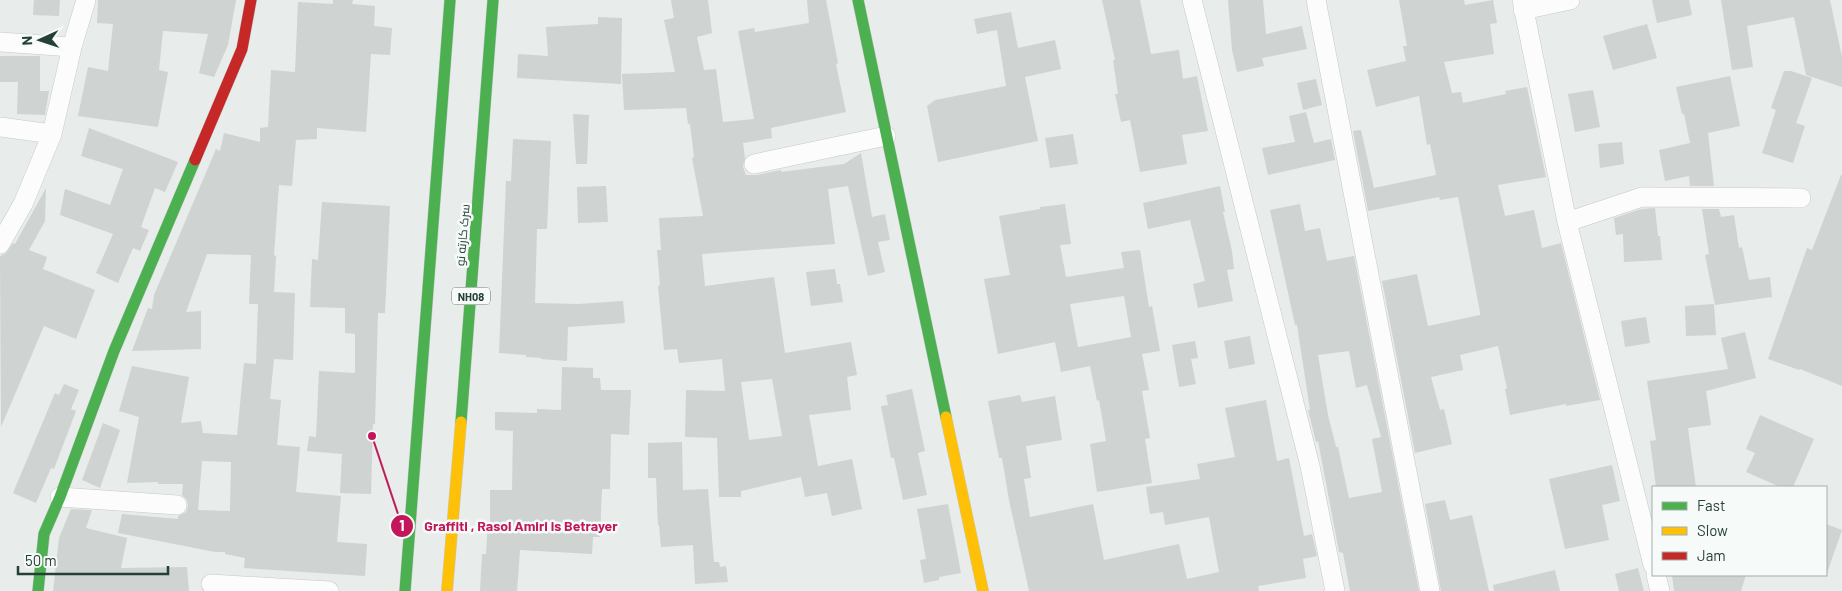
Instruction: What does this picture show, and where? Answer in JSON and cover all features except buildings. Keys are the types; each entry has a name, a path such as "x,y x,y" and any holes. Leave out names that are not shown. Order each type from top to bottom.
{"main road":[{"path":"38,591 44,534 60,497 114,351 242,49 251,0"},
{"path":"405,591 450,0"},
{"name":"سرک کارته نو","path":"447,591 493,0"},
{"path":"858,0 983,591"}],"street":[{"path":"0,244 23,204 52,134 72,47 86,0"},
{"path":"1192,0 1310,466 1335,591"},
{"path":"1316,0 1430,591"},
{"path":"1570,0 1522,5 1568,222 1652,561"},
{"path":"0,42 72,47"},
{"path":"0,127 52,134"},
{"path":"754,164 886,136"},
{"path":"1568,222 1642,197 1801,198"},
{"path":"60,497 177,505"},
{"path":"1656,576 1660,591"},
{"path":"210,584 329,591"}],"traffic: fast":[{"path":"405,591 450,0"},
{"path":"461,422 493,0"},
{"path":"858,0 946,417"},
{"path":"38,591 44,534 60,497 114,351 195,160"}],"traffic: slow":[{"path":"946,417 983,591"},
{"path":"447,591 461,422"}],"traffic: jam":[{"path":"195,160 242,49 251,0"}],"place":[{"name":"Graffiti , Rasol Amiri is Betrayer","path":"372,436"}]}
